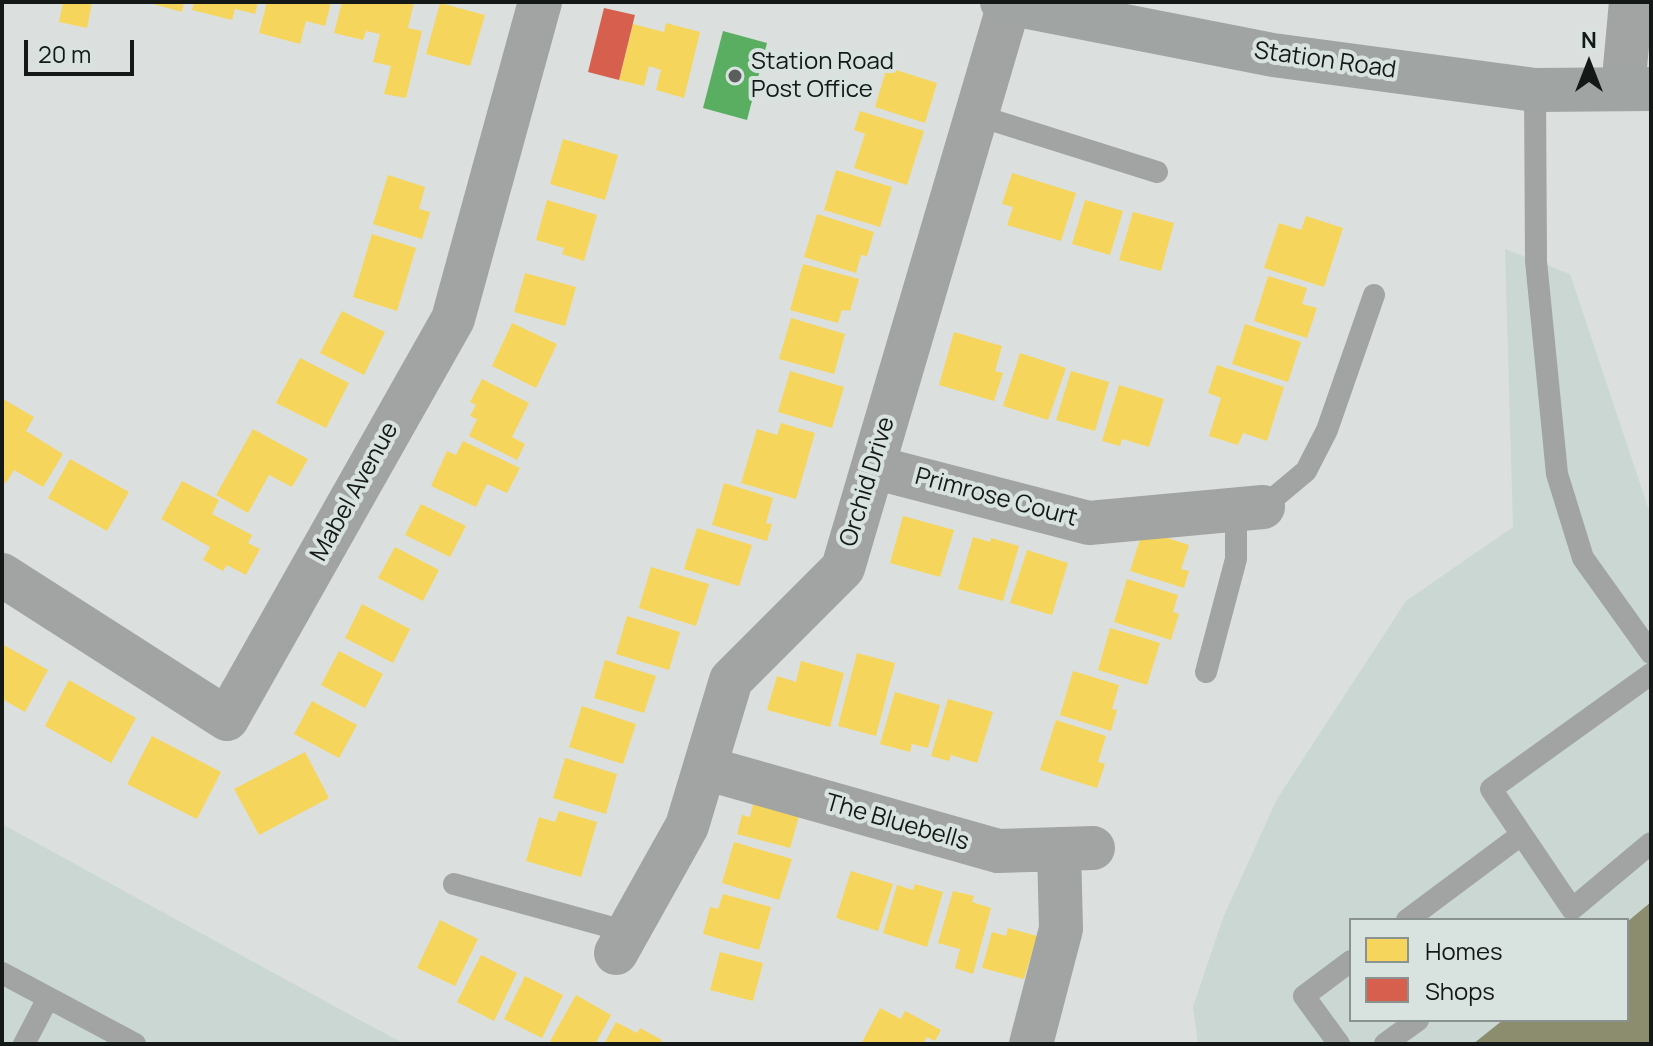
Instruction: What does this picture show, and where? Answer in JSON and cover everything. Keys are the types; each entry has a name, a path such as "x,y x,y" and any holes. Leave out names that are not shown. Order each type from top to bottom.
{"main road":[{"name":"Station Road","path":"1006,3 1273,55 1535,90 1637,89"}],"street":[{"name":"Mabel Avenue","path":"2,575 227,719 453,319 540,2"},
{"path":"1631,2 1637,89"},
{"name":"Orchid Drive","path":"622,942 687,826 731,680 843,568 1006,3"},
{"name":"Primrose Court","path":"873,467 1089,523 1249,508"},
{"name":"The Bluebells","path":"705,768 998,851 1076,848 1061,929 1031,1044"}],"lane":[{"path":"1535,90 1536,261 1557,474 1583,558 1651,653"},
{"path":"976,115 1157,172"},
{"path":"1206,672 1249,508 1306,471 1327,430 1374,295"},
{"path":"1651,674 1491,789 1521,835 1565,915 1651,843"},
{"path":"1410,918 1521,835"},
{"path":"454,884 622,942"},
{"path":"1339,1044 1304,996 1349,962"},
{"path":"2,973 47,1000 135,1044"},
{"path":"24,1044 47,1000"},
{"path":"1385,1044 1415,1022"}],"shaded area":[{"path":"1505,249 1570,274 1651,516 1651,1044 1198,1044 1193,1007 1223,918 1277,799 1406,601 1513,527"},
{"path":"2,824 354,1017 405,1044 2,1044"}],"building: Homes":[{"path":"63,2 92,2 87,28 59,22"},
{"path":"146,2 184,2 182,12"},
{"path":"194,2 258,2 255,14 235,9 232,20 192,10"},
{"path":"267,2 331,2 325,26 306,21 300,44 259,33"},
{"path":"342,2 414,2 408,28 422,31 406,98 384,94 391,66 373,62 380,34 366,31 363,40 334,33"},
{"path":"440,3 485,15 470,66 426,54"},
{"path":"666,23 700,32 684,98 656,90 661,70 649,66 644,86 619,80 633,24 664,32"},
{"path":"887,67 937,83 925,123 875,107"},
{"path":"860,111 924,131 907,185 854,168 865,134 854,130"},
{"path":"563,139 618,155 605,200 550,184"},
{"path":"836,170 892,187 880,227 824,210"},
{"path":"1012,173 1076,193 1061,241 1007,225 1013,207 1002,204"},
{"path":"388,175 425,187 419,209 430,212 422,239 373,224"},
{"path":"547,200 597,215 584,261 562,254 564,248 536,240"},
{"path":"1085,200 1123,211 1110,255 1072,244"},
{"path":"1133,212 1174,223 1161,271 1119,260"},
{"path":"817,214 874,232 867,256 861,255 856,273 804,257"},
{"path":"1306,216 1343,228 1324,287 1264,268 1279,223 1301,230"},
{"path":"372,234 416,248 397,311 353,297"},
{"path":"803,264 859,279 850,311 842,310 838,323 790,310"},
{"path":"525,273 576,287 565,326 514,312"},
{"path":"1268,276 1307,288 1302,304 1317,308 1307,338 1254,321"},
{"path":"342,311 385,332 364,375 320,353"},
{"path":"791,318 845,334 834,374 779,359"},
{"path":"512,323 557,344 536,388 492,366"},
{"path":"1245,324 1301,342 1288,382 1232,364"},
{"path":"954,332 1002,346 995,371 1003,373 994,401 939,385"},
{"path":"1020,353 1066,368 1048,420 1003,406"},
{"path":"300,358 349,383 326,428 276,403"},
{"path":"1217,365 1284,387 1267,441 1243,433 1238,445 1209,436 1221,398 1208,393"},
{"path":"790,371 844,387 832,428 778,412"},
{"path":"1071,371 1109,382 1095,431 1056,420"},
{"path":"482,379 529,403 512,437 525,444 517,460 469,436 477,419 470,416 476,405 470,402"},
{"path":"1119,385 1164,399 1149,447 1122,439 1120,446 1102,441"},
{"path":"3,399 34,417 26,431 63,454 43,487 14,470 6,483 2,481"},
{"path":"781,423 815,433 796,499 741,483 757,429 777,435"},
{"path":"253,429 308,459 292,487 269,475 248,513 216,495"},
{"path":"463,441 520,468 507,493 487,484 476,507 431,486 447,451 456,455"},
{"path":"70,459 129,492 107,531 48,498"},
{"path":"182,481 219,500 212,514 252,535 248,543 260,549 246,575 227,565 223,571 203,560 210,547 161,519"},
{"path":"724,483 773,498 766,523 772,524 767,541 712,525"},
{"path":"421,504 466,526 450,557 405,535"},
{"path":"903,516 954,530 940,577 890,563"},
{"path":"697,528 752,545 739,586 684,569"},
{"path":"1143,530 1189,545 1181,569 1189,571 1184,588 1130,571"},
{"path":"973,537 990,542 991,538 1019,546 1003,601 958,589"},
{"path":"395,547 439,570 423,601 378,578"},
{"path":"1027,550 1068,563 1052,615 1010,603"},
{"path":"651,567 709,584 696,626 639,608"},
{"path":"1127,579 1178,595 1173,612 1179,614 1171,640 1114,622"},
{"path":"362,604 410,629 393,663 345,638"},
{"path":"627,616 680,632 669,670 616,654"},
{"path":"1110,628 1160,643 1147,685 1098,670"},
{"path":"2,644 48,670 25,712 2,699"},
{"path":"339,651 383,674 365,708 321,685"},
{"path":"857,653 895,663 876,736 838,726"},
{"path":"605,660 656,676 644,713 594,698"},
{"path":"801,661 844,673 830,727 767,710 777,676 796,682"},
{"path":"1073,671 1119,685 1112,709 1117,710 1111,731 1060,715"},
{"path":"69,680 136,718 111,763 45,726"},
{"path":"895,692 940,705 928,748 912,744 910,752 880,744"},
{"path":"948,699 993,712 977,763 951,755 949,761 931,756"},
{"path":"312,701 357,725 339,758 294,734"},
{"path":"582,706 636,724 623,764 569,747"},
{"path":"1056,720 1106,736 1098,762 1105,764 1097,788 1040,770"},
{"path":"152,736 221,772 197,819 127,784"},
{"path":"305,752 329,798 259,835 234,789"},
{"path":"565,758 617,774 606,814 553,798"},
{"path":"755,796 801,809 790,848 737,834 742,815 750,817"},
{"path":"559,811 597,822 581,877 526,861 539,817 555,822"},
{"path":"734,842 792,859 779,900 722,883"},
{"path":"851,871 893,884 878,931 836,918"},
{"path":"915,884 943,892 927,947 883,933 897,885 913,890"},
{"path":"953,891 974,896 972,902 991,908 973,974 955,968 960,949 938,943"},
{"path":"723,894 771,907 759,950 703,934 710,907 718,909"},
{"path":"440,920 478,939 455,986 417,968"},
{"path":"1008,928 1037,936 1024,979 982,968 992,932 1006,936"},
{"path":"720,952 763,963 753,1001 710,990"},
{"path":"481,955 517,973 494,1021 457,1002"},
{"path":"525,976 563,995 542,1038 504,1019"},
{"path":"576,995 611,1015 595,1044 556,1044 550,1041"},
{"path":"880,1008 901,1019 905,1011 941,1030 935,1041 927,1037 923,1044 861,1044"},
{"path":"616,1022 637,1033 640,1028 662,1040 660,1044 604,1044"}],"building: Shops":[{"path":"604,8 635,15 619,80 588,72"}],"building: Public":[{"name":"Station Road Post Office","path":"723,31 767,43 747,120 703,108"}],"building: Industry":[{"path":"1651,902 1651,1044 1473,1044 1500,1022 1629,1022 1629,920"}],"place":[{"name":"Station Road Post Office","path":"735,76"}]}
